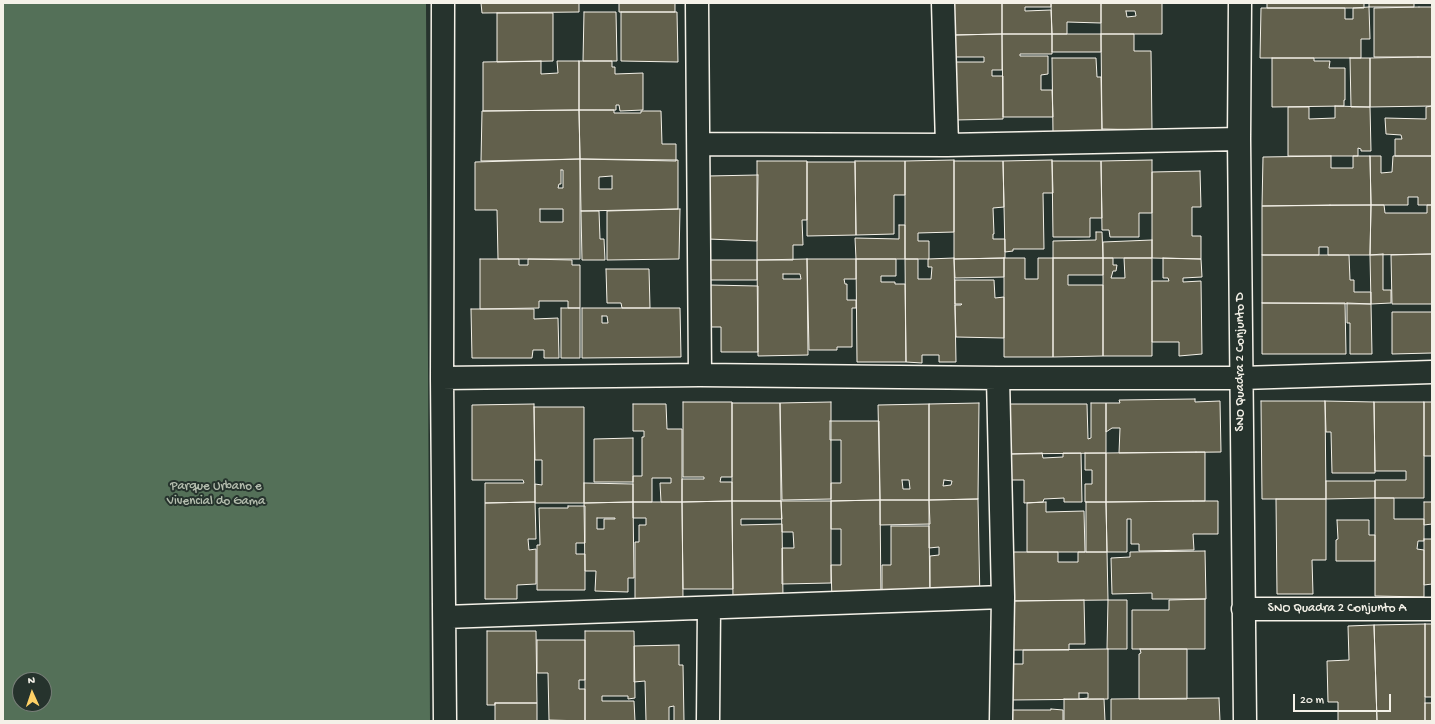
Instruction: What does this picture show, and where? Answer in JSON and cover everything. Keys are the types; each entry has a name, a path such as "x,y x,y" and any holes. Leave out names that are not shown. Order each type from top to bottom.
{"street":[{"path":"443,3 442,378 446,721"},
{"path":"697,3 700,375"},
{"path":"943,3 947,145"},
{"name":"SNO Quadra 2 Conjunto D","path":"1240,3 1239,139 1245,721"},
{"path":"699,144 947,145 1239,139"},
{"path":"442,378 700,375 998,378 1242,378 1432,372"},
{"path":"998,378 1002,597 1001,721"},
{"path":"445,617 1002,597"},
{"path":"708,721 709,608"},
{"name":"SNO Quadra 2 Conjunto A","path":"1243,609 1432,609"}],"green space":[{"name":"Parque Urbano e Vivencial do Gama","path":"3,3 426,3 430,721 3,721"}],"building":[{"path":"481,3 579,3 579,12 482,13"},
{"path":"619,3 675,3 675,12 619,12"},
{"path":"951,3 1002,3 1002,34 954,35"},
{"path":"1002,3 1051,3 1051,7 1025,7 1025,11 1051,10 1052,34 1002,34"},
{"path":"1051,3 1101,3 1101,23 1067,22 1067,34 1052,34"},
{"path":"1101,3 1162,3 1162,34 1101,34","holes":["1126,11 1135,11 1136,16 1127,17"]},
{"path":"1267,3 1364,3 1364,8 1267,8"},
{"path":"1369,3 1414,3 1414,7 1369,7"},
{"path":"1369,7 1370,39 1361,39 1361,58 1260,58 1261,8 1345,8 1345,19 1353,19 1353,8"},
{"path":"1432,7 1432,57 1374,57 1374,8"},
{"path":"584,12 616,12 617,61 583,61"},
{"path":"621,12 677,12 678,62 621,61"},
{"path":"497,13 553,13 553,61 497,62"},
{"path":"1002,34 1052,34 1052,54 1020,54 1020,56 1048,56 1048,74 1041,75 1041,90 1052,90 1053,117 1003,117"},
{"path":"1002,34 1002,70 992,70 992,76 1003,76 1003,119 955,120 954,62 984,62 984,57 954,57 954,35"},
{"path":"1052,34 1101,34 1101,52 1052,52"},
{"path":"1101,34 1134,34 1134,51 1151,51 1152,130 1102,129"},
{"path":"1432,57 1432,106 1370,107 1370,58"},
{"path":"1052,58 1096,58 1097,77 1101,77 1102,132 1053,133"},
{"path":"1272,58 1314,58 1314,61 1330,61 1329,68 1345,68 1344,106 1272,107"},
{"path":"1350,58 1370,58 1370,107 1351,107"},
{"path":"541,61 541,74 558,73 557,61 579,61 579,110 483,111 483,62"},
{"path":"579,61 612,61 612,67 615,67 615,74 643,73 643,110 620,111 619,105 616,105 616,110 579,110"},
{"path":"1335,106 1370,107 1371,151 1361,151 1361,149 1358,148 1358,156 1288,156 1288,107 1309,107 1309,119 1335,118"},
{"path":"1432,106 1432,156 1395,156 1395,139 1402,139 1401,135 1386,134 1385,118 1426,119 1426,107"},
{"path":"579,110 580,159 481,161 482,111"},
{"path":"579,110 614,110 614,113 661,111 662,144 676,144 676,161 580,159"},
{"path":"1331,156 1331,168 1353,168 1353,156 1370,156 1371,205 1262,206 1263,157"},
{"path":"1370,156 1381,156 1381,173 1392,172 1393,156 1432,156 1432,205 1418,205 1418,197 1408,197 1408,205 1371,205"},
{"path":"580,159 678,160 678,209 581,211","holes":["612,176 612,189 599,189 599,177"]},
{"path":"580,159 580,259 498,259 497,210 475,210 475,162","holes":["561,170 563,170 563,188 558,188 559,184 561,184","540,209 563,209 563,222 540,222"]},
{"path":"954,160 954,232 918,233 918,241 929,241 929,259 905,259 905,161"},
{"path":"1052,160 1053,193 1043,193 1044,249 1013,249 1013,251 1005,252 1003,161"},
{"path":"1152,160 1152,213 1139,213 1139,237 1110,237 1109,230 1102,230 1101,161"},
{"path":"757,161 807,161 807,220 802,220 803,245 793,245 793,260 757,260"},
{"path":"855,161 905,161 905,195 894,195 894,234 856,235"},
{"path":"954,161 1003,161 1004,207 993,208 993,239 1005,239 1005,258 954,259"},
{"path":"1052,161 1101,161 1102,218 1090,218 1090,237 1053,237"},
{"path":"807,162 855,162 856,235 807,236"},
{"path":"1200,171 1201,207 1192,207 1192,236 1201,236 1201,259 1152,258 1152,172"},
{"path":"758,175 757,241 708,239 708,176"},
{"path":"1371,205 1370,255 1328,255 1328,247 1319,247 1319,255 1262,255 1262,206"},
{"path":"1371,205 1384,205 1385,213 1427,213 1427,205 1432,205 1432,254 1370,255"},
{"path":"680,209 679,259 607,260 607,211"},
{"path":"581,211 599,211 600,239 604,239 605,260 582,260"},
{"path":"899,225 905,225 905,259 856,259 855,238 899,239"},
{"path":"1096,232 1102,232 1103,258 1053,258 1053,241 1096,240"},
{"path":"1152,240 1152,258 1103,258 1103,242"},
{"path":"1383,254 1383,290 1391,290 1391,303 1371,304 1370,255"},
{"path":"1432,254 1432,304 1392,304 1391,255"},
{"path":"1262,255 1349,255 1350,280 1354,280 1354,292 1371,292 1371,304 1262,303"},
{"path":"954,258 956,362 939,362 939,355 922,355 922,363 906,362 905,259 918,259 918,279 931,279 932,267 928,267 928,259"},
{"path":"1004,258 1025,258 1025,279 1038,279 1038,258 1053,258 1053,357 1004,357"},
{"path":"1004,258 1004,277 955,278 954,259"},
{"path":"1053,258 1103,258 1103,275 1068,275 1068,285 1103,285 1103,356 1053,357"},
{"path":"1103,258 1113,258 1113,265 1117,265 1116,271 1113,271 1111,278 1125,278 1124,258 1152,258 1152,356 1103,356"},
{"path":"1163,258 1201,259 1202,277 1183,278 1183,282 1201,281 1202,354 1179,356 1179,342 1152,342 1152,281 1169,281 1168,278 1163,278"},
{"path":"480,259 519,259 519,265 528,265 528,259 572,260 572,265 580,265 580,308 568,308 568,301 539,301 539,308 480,309"},
{"path":"807,259 808,355 758,356 757,260","holes":["783,274 800,274 801,279 783,279"]},
{"path":"807,259 856,259 856,279 844,279 845,284 847,284 847,300 856,300 856,308 852,308 852,347 837,347 837,350 809,350"},
{"path":"856,259 896,259 896,276 881,276 881,282 905,284 906,362 857,362"},
{"path":"708,260 757,260 757,280 709,280"},
{"path":"606,269 649,269 650,308 622,308 621,303 607,303"},
{"path":"955,280 994,280 995,298 1004,297 1004,338 956,337 955,305 962,304 955,304"},
{"path":"709,285 758,286 758,352 721,352 721,327 710,327"},
{"path":"1262,303 1345,303 1346,354 1262,354"},
{"path":"1347,303 1371,304 1372,354 1350,354 1350,323 1347,323"},
{"path":"561,308 580,308 580,358 561,358"},
{"path":"582,308 680,308 681,357 582,358","holes":["602,316 607,316 608,323 602,323"]},
{"path":"471,309 534,309 534,319 558,318 559,358 544,358 544,350 533,350 532,358 472,358"},
{"path":"1392,312 1432,312 1432,353 1392,354"},
{"path":"1195,399 1195,402 1220,401 1221,452 1119,453 1120,428 1112,428 1106,432 1106,403 1120,403 1119,400"},
{"path":"1261,401 1325,401 1326,499 1262,499"},
{"path":"1325,401 1374,402 1375,473 1332,473 1331,432 1326,432"},
{"path":"683,402 732,402 732,477 721,477 720,482 732,482 732,501 682,502 682,479 704,479 704,477 683,477"},
{"path":"831,402 831,499 782,500 780,403"},
{"path":"1374,402 1424,402 1424,498 1375,498 1375,480 1406,480 1406,471 1375,471"},
{"path":"1424,402 1432,402 1432,456 1424,456"},
{"path":"732,403 780,403 781,501 732,501"},
{"path":"979,403 978,499 929,500 929,404","holes":["944,480 952,481 951,485 943,486"]},
{"path":"1091,403 1106,403 1106,453 1009,454 1008,404 1087,404 1088,439 1091,438"},
{"path":"534,404 535,502 485,503 485,483 524,483 523,480 472,480 472,405"},
{"path":"633,404 666,404 667,429 682,429 682,502 661,502 660,483 671,483 671,478 652,478 652,502 633,502 633,476 642,476 642,437 644,437 644,431 633,431"},
{"path":"929,404 929,500 880,500 878,405","holes":["902,480 909,480 910,489 903,489"]},
{"path":"534,407 584,407 584,503 535,503 535,484 542,485 542,460 535,460"},
{"path":"830,421 879,421 880,500 831,501 831,483 841,483 841,440 830,440"},
{"path":"633,438 633,482 594,482 594,439"},
{"path":"1205,452 1205,501 1106,502 1106,453"},
{"path":"1042,453 1043,458 1063,457 1063,453 1081,453 1082,502 1064,502 1064,498 1044,499 1043,502 1024,503 1024,480 1011,480 1010,454"},
{"path":"1085,453 1106,453 1106,502 1085,502 1085,484 1092,484 1092,470 1085,470"},
{"path":"1326,481 1375,481 1375,498 1326,499"},
{"path":"584,483 633,484 633,502 584,503"},
{"path":"1375,498 1394,498 1394,519 1424,519 1424,541 1418,541 1417,549 1424,550 1424,597 1375,596"},
{"path":"978,499 980,602 930,603 930,556 939,555 939,547 929,548 929,500"},
{"path":"1276,499 1326,499 1326,560 1312,560 1313,594 1277,594"},
{"path":"880,500 929,500 930,524 880,525"},
{"path":"880,500 881,601 832,601 831,565 841,565 841,529 831,529 831,501"},
{"path":"732,501 781,501 782,519 741,519 741,525 782,524 783,599 733,602"},
{"path":"732,501 733,589 683,589 682,502"},
{"path":"781,501 831,501 831,583 782,584 782,548 794,548 793,532 782,532"},
{"path":"1218,501 1218,534 1193,534 1194,550 1139,551 1139,544 1131,544 1131,519 1127,519 1127,552 1107,552 1106,502"},
{"path":"535,502 536,539 528,539 529,550 536,549 536,584 517,585 517,599 485,599 485,503"},
{"path":"633,502 634,578 628,578 628,592 595,591 596,571 585,571 584,503","holes":["597,518 615,518 604,519 604,529 597,529"]},
{"path":"633,502 682,502 683,599 635,601 635,542 639,542 639,525 646,525 646,518 633,518"},
{"path":"1046,502 1046,512 1084,511 1085,552 1027,552 1027,503"},
{"path":"1086,502 1106,502 1107,552 1086,552"},
{"path":"1424,502 1432,502 1432,524 1424,525"},
{"path":"568,506 585,506 585,543 576,543 576,554 585,554 585,590 537,590 537,545 540,545 539,508 568,508"},
{"path":"1337,520 1369,520 1369,535 1375,535 1375,561 1336,561 1336,540 1338,539"},
{"path":"891,526 929,526 930,601 882,602 882,565 891,565"},
{"path":"1424,539 1432,539 1432,584 1424,585"},
{"path":"1205,551 1206,599 1152,599 1152,593 1112,594 1111,558 1130,557 1130,552"},
{"path":"1011,552 1058,552 1058,562 1078,562 1078,552 1107,552 1108,600 1011,601"},
{"path":"1205,599 1205,649 1132,649 1132,610 1169,610 1169,600"},
{"path":"1084,600 1085,644 1069,644 1069,650 1009,650 1011,601"},
{"path":"1108,600 1127,600 1127,649 1107,649"},
{"path":"1425,624 1425,721 1377,721 1374,625"},
{"path":"1425,624 1432,624 1432,697 1425,697"},
{"path":"1374,625 1377,721 1338,721 1338,702 1328,702 1327,661 1349,660 1348,626"},
{"path":"487,631 536,631 537,703 495,703 495,705 487,705"},
{"path":"585,631 634,631 635,698 628,699 628,696 602,696 602,701 634,701 635,721 585,721"},
{"path":"537,640 585,640 585,680 579,680 579,689 585,689 585,721 549,720 548,673 537,673"},
{"path":"679,645 679,665 683,665 684,721 674,721 674,706 669,707 669,721 646,721 645,681 634,682 634,646"},
{"path":"1108,649 1108,699 1011,700 1009,664 1023,664 1023,650","holes":["1079,693 1088,693 1088,698 1079,699"]},
{"path":"1140,649 1187,649 1187,699 1139,699"},
{"path":"1219,698 1220,721 1111,721 1111,699"},
{"path":"1064,699 1104,699 1105,721 1064,721"},
{"path":"495,703 537,703 537,721 495,721"},
{"path":"1425,703 1432,703 1432,721 1425,721"},
{"path":"1010,710 1063,710 1063,721 1010,721"}]}
